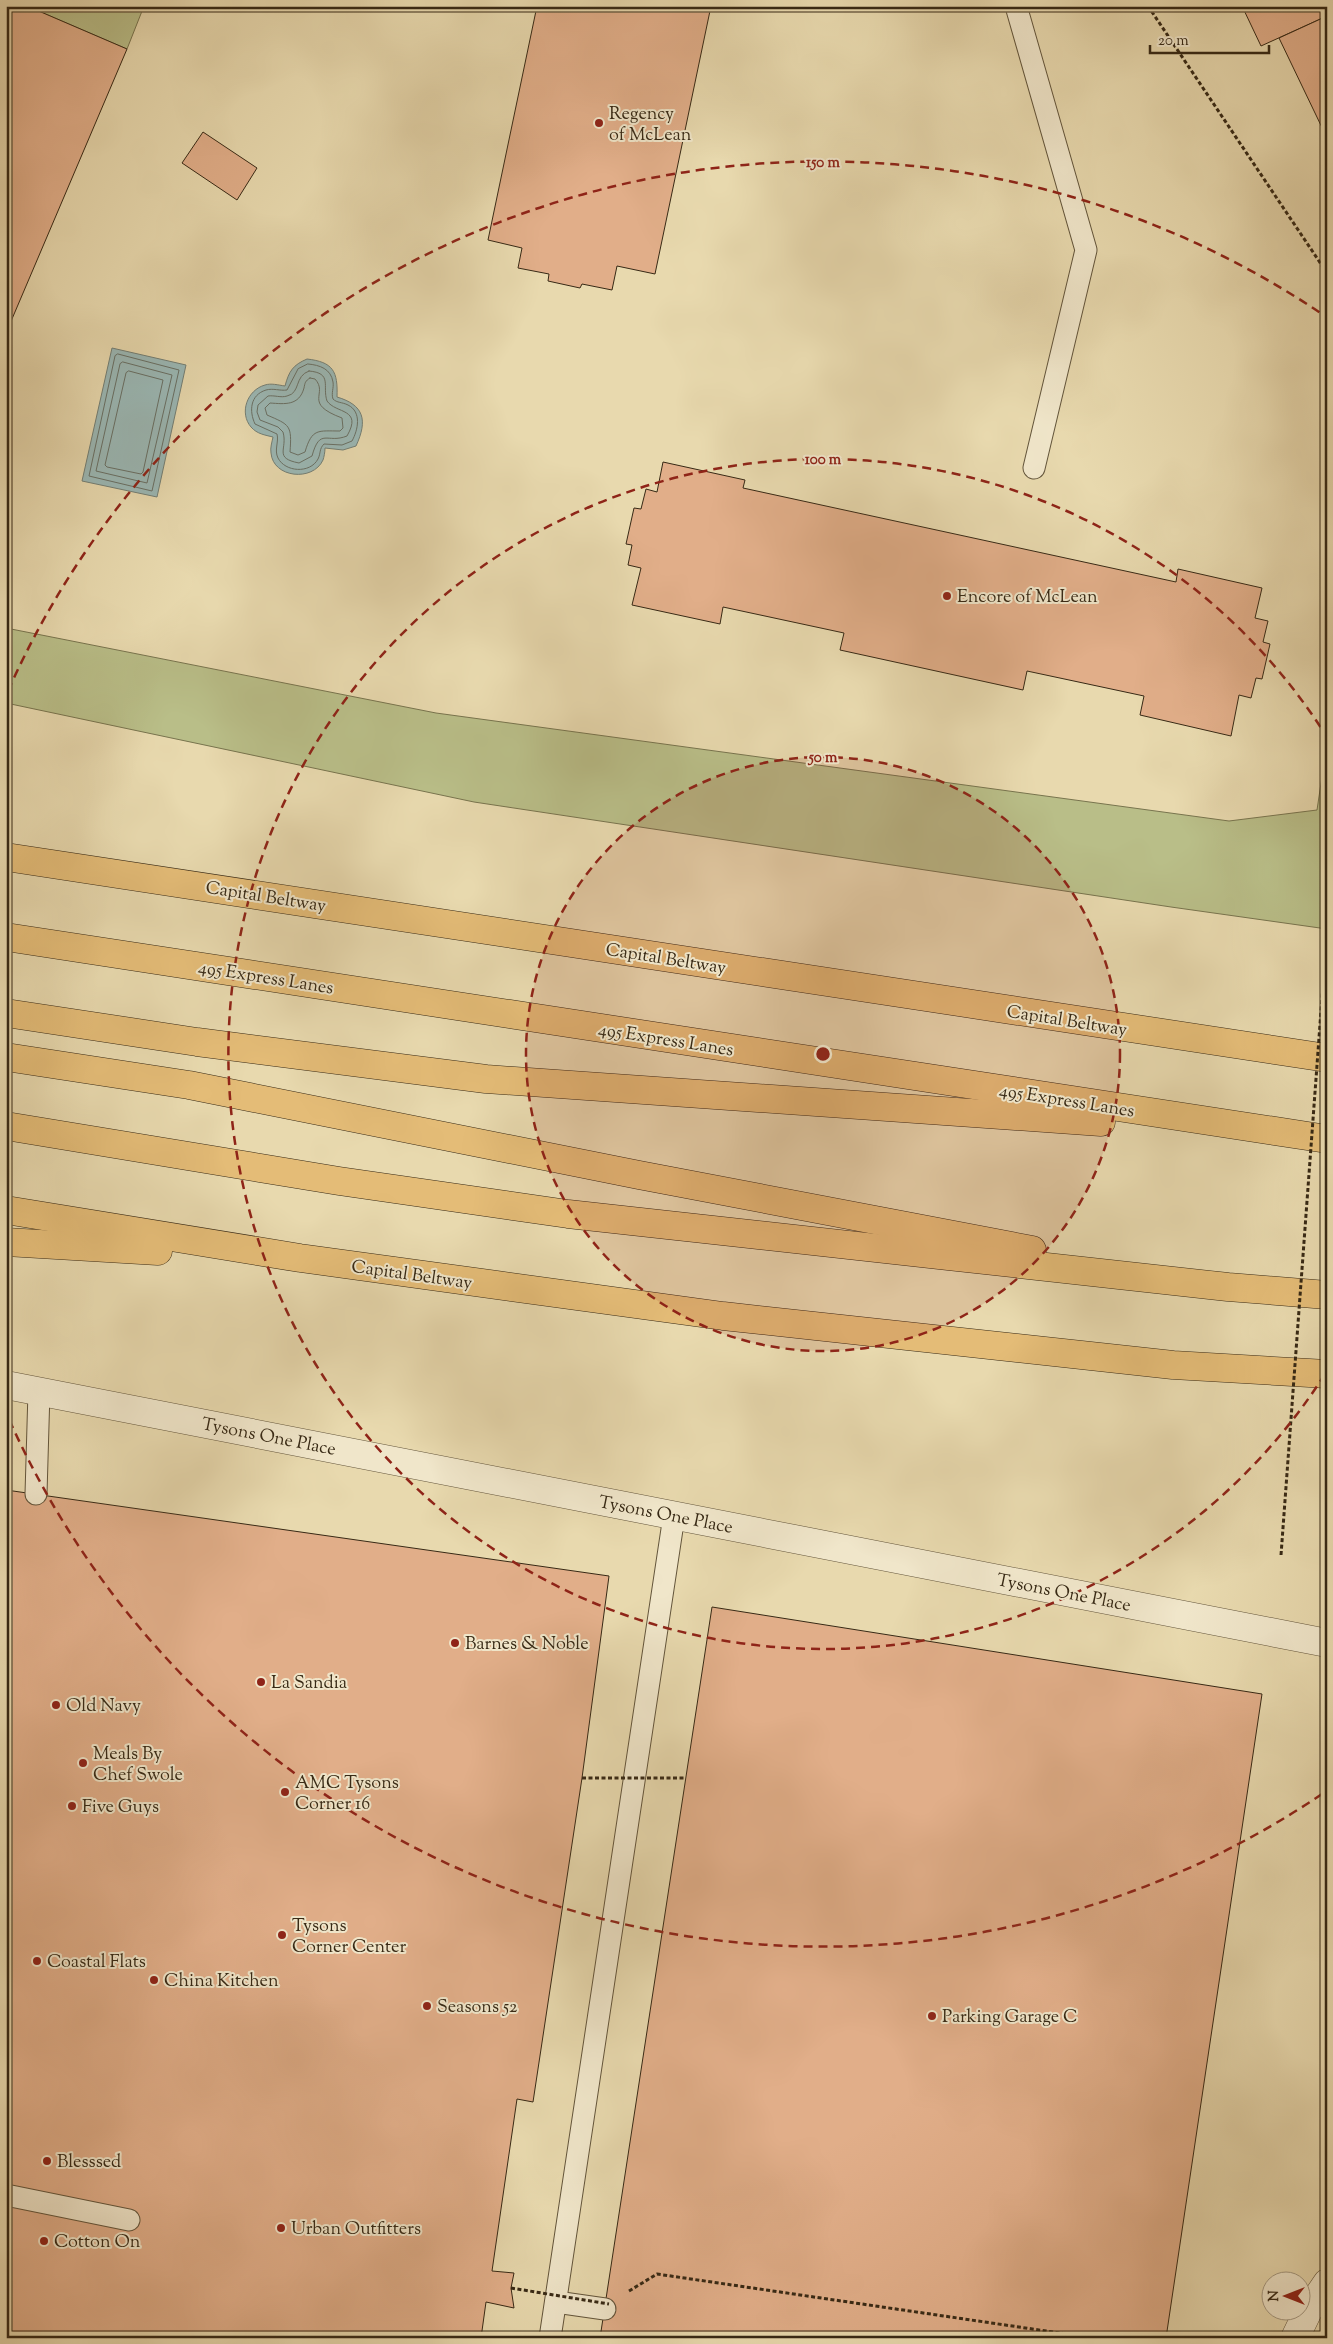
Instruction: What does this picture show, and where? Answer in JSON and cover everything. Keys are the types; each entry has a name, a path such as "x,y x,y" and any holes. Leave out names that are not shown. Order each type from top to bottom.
{"highway":[{"name":"Capital Beltway","path":"6,857 1157,1034 1327,1058"},
{"name":"495 Express Lanes","path":"6,937 1327,1139"},
{"path":"6,1013 197,1042 486,1079 1300,1136"},
{"path":"1157,1034 1327,1048"},
{"path":"6,1057 189,1085 629,1173 1228,1287"},
{"path":"6,1126 338,1181 568,1214 1228,1287 1327,1295"},
{"name":"Capital Beltway","path":"6,1210 300,1258 724,1316 1173,1365 1327,1374"},
{"path":"6,1242 300,1258"},
{"path":"1173,1365 1327,1388"}],"street":[{"name":"Tysons One Place","path":"6,1385 1327,1643"},
{"path":"1295,2338 1308,2311 1327,2283"}],"lane":[{"path":"1016,6 1086,250 1034,468"},
{"path":"36,1494 39,1391"},
{"path":"550,2338 674,1516"},
{"path":"6,2195 128,2220"},
{"path":"556,2302 610,2304"}],"path":[{"path":"1148,6 1327,273"},
{"path":"1281,1555 1327,929"},
{"path":"582,1778 686,1778"},
{"path":"625,2294 657,2274 1094,2338"},
{"path":"511,2288 610,2304"}],"green space":[{"path":"27,6 144,6 127,49"},
{"path":"6,628 436,713 1229,821 1317,810 1327,743 1327,929 474,802 6,703"}],"water":[{"path":"112,348 186,365 157,497 82,481"},
{"path":"307,359 316,360 328,365 332,369 335,374 337,397 353,404 358,409 361,415 362,428 356,446 343,450 325,448 323,460 318,467 311,472 294,474 279,468 273,461 271,445 273,437 258,433 251,427 247,421 245,409 249,397 254,392 267,384 285,386 292,369"}],"building":[{"path":"6,6 27,6 127,49 6,333"},
{"name":"Regency of McLean","path":"537,6 711,6 655,274 617,266 612,290 582,284 580,288 548,281 549,274 518,268 522,248 488,240"},
{"path":"1242,6 1327,6 1327,16 1261,46"},
{"path":"1327,16 1327,138 1279,38"},
{"path":"203,132 257,168 237,200 182,163"},
{"name":"Encore of McLean","path":"663,462 745,480 743,488 1176,582 1178,569 1262,588 1255,618 1268,621 1263,642 1270,644 1262,679 1256,678 1251,698 1239,695 1231,736 1140,715 1144,696 1027,671 1023,690 840,650 844,633 723,607 720,624 632,605 641,568 628,565 632,545 626,544 634,508 641,509 646,489 657,492"},
{"name":"Tysons Corner Center","path":"6,1490 609,1576 582,1778 533,2102 517,2099 492,2271 514,2273 511,2288 514,2308 486,2302 481,2338 6,2338"},
{"name":"Parking Garage C","path":"712,1607 1262,1694 1166,2338 600,2338"}],"place":[{"name":"Regency of McLean","path":"599,123"},
{"name":"Encore of McLean","path":"947,596"},
{"name":"Barnes & Noble","path":"455,1643"},
{"name":"La Sandia","path":"261,1682"},
{"name":"Old Navy","path":"56,1705"},
{"name":"Meals By Chef Swole","path":"83,1763"},
{"name":"AMC Tysons Corner 16","path":"285,1792"},
{"name":"Five Guys","path":"72,1806"},
{"name":"Tysons Corner Center","path":"282,1935"},
{"name":"Coastal Flats","path":"37,1961"},
{"name":"China Kitchen","path":"154,1980"},
{"name":"Seasons 52","path":"427,2006"},
{"name":"Parking Garage C","path":"932,2016"},
{"name":"Blesssed","path":"47,2161"},
{"name":"Urban Outfitters","path":"281,2228"},
{"name":"Cotton On","path":"44,2241"}]}
